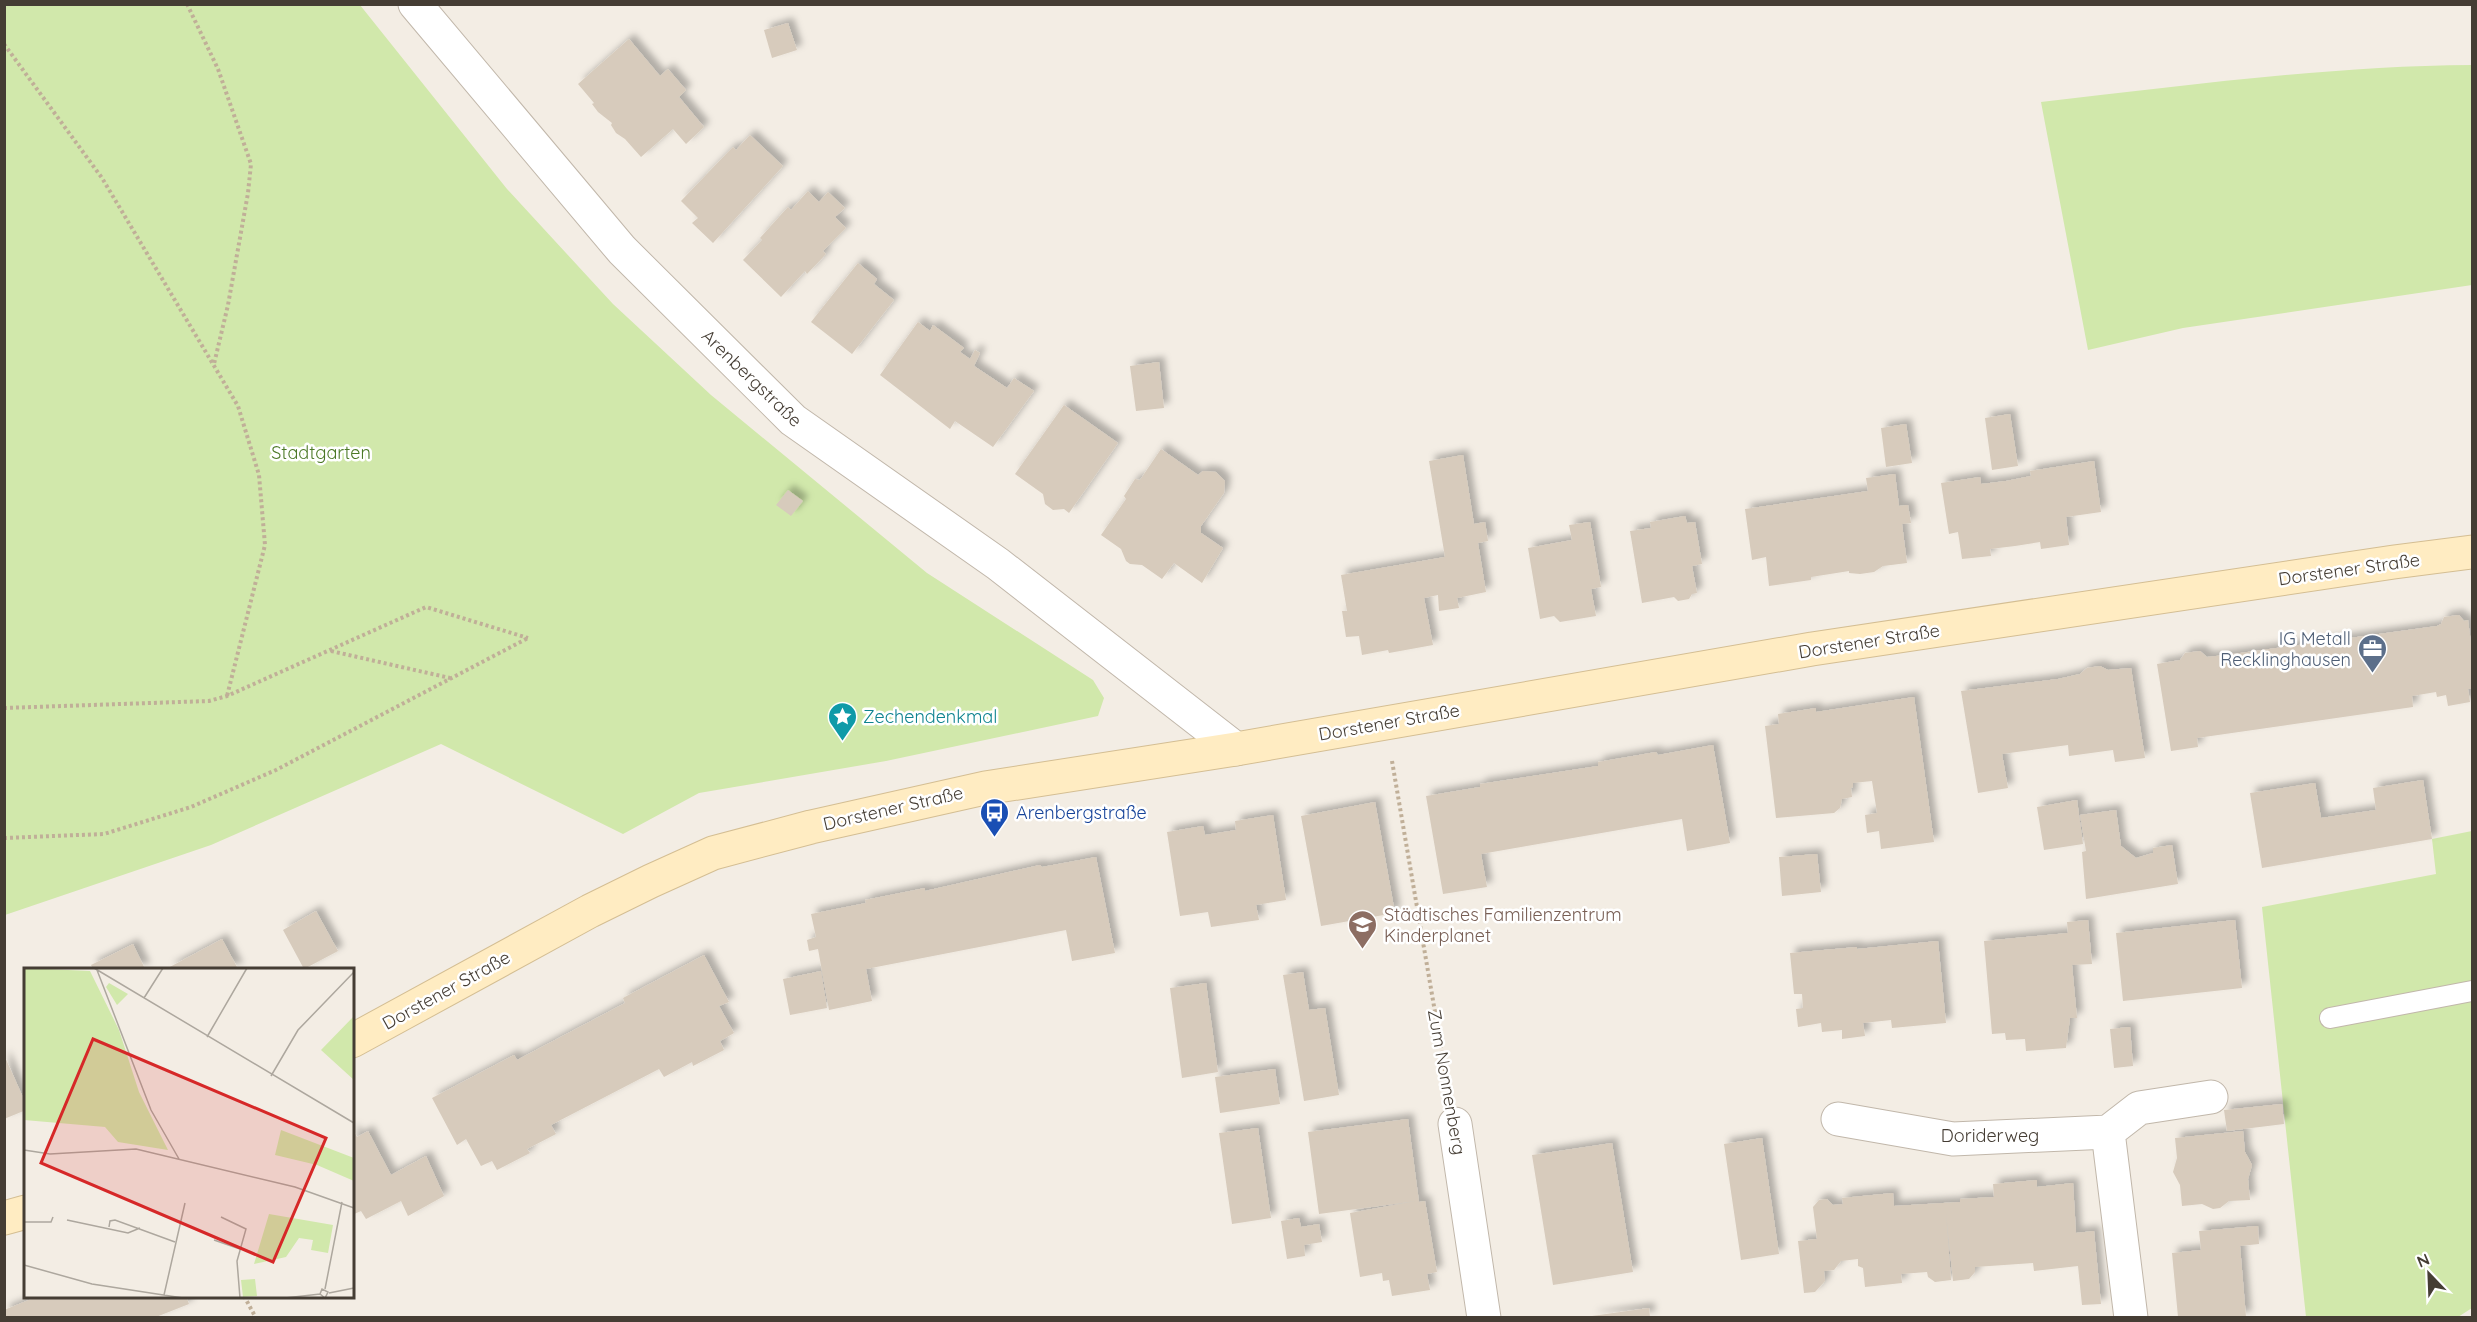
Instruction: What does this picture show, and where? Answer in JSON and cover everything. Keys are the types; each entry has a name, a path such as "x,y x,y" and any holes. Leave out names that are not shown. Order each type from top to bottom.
{"main road":[{"name":"Dorstener Straße","path":"354,1040 590,911 713,853 811,826 985,788 1236,749 1812,649 2472,552"},
{"path":"4,1218 24,1213"}],"street":[{"name":"Arenbergstraße","path":"415,4 622,250 792,420 998,564 1236,749"},
{"path":"2131,1317 2108,1132 2139,1108 2211,1097"},
{"name":"Doriderweg","path":"1838,1119 1953,1139 2108,1132"},
{"name":"Zum Nonnenberg","path":"1455,1124 1484,1317"}],"lane":[{"path":"2330,1018 2472,990"}],"path":[{"path":"187,4 218,69 251,164 228,305 213,365"},
{"path":"4,44 102,178 238,406 259,475 265,545 227,696"},
{"path":"4,708 209,701 227,696 426,607 528,638 276,770 191,807 104,834 4,838"},
{"path":"329,651 450,678"},
{"name":"Zum Nonnenberg","path":"1405,847 1455,1124"},
{"path":"245,1298 256,1317"}],"green space":[{"name":"Stadtgarten","path":"4,5 360,5 507,189 613,304 711,395 927,573 1093,680 1104,698 1098,716 886,761 699,793 623,834 441,744 211,845 5,915"},
{"path":"2472,65 2472,285 2183,328 2088,350 2041,102 2310,73"},
{"path":"2472,831 2472,1308 2458,1317 2306,1317 2262,907 2436,874 2432,839"}],"building":[{"path":"788,23 797,50 772,58 764,30"},
{"path":"629,39 660,76 668,69 686,90 679,97 704,127 686,144 673,129 641,157 625,139 616,133 612,123 598,112 592,104 594,103 578,84"},
{"path":"750,135 783,166 713,243 692,223 698,218 681,201 733,147 736,150"},
{"path":"808,191 819,202 828,192 845,208 835,217 846,228 823,251 826,254 807,274 805,271 781,297 743,260 788,207 791,210"},
{"path":"858,263 877,279 874,284 894,300 852,354 811,322"},
{"path":"918,322 930,331 933,325 964,348 960,352 970,359 975,350 980,353 974,366 1007,388 1014,378 1034,391 993,447 955,421 950,429 880,375"},
{"path":"1159,362 1164,408 1136,411 1130,366"},
{"path":"1064,405 1118,443 1069,513 1064,509 1053,510 1045,504 1043,494 1015,474"},
{"path":"2010,414 2018,466 1992,470 1985,418"},
{"path":"1906,424 1912,463 1886,467 1881,428"},
{"path":"1161,449 1198,475 1203,471 1216,472 1225,481 1224,493 1201,526 1201,533 1223,548 1202,583 1174,563 1162,579 1142,565 1130,564 1126,561 1121,549 1101,535 1126,499 1124,496 1135,479 1140,480"},
{"path":"1463,455 1474,524 1485,522 1488,541 1478,543 1486,592 1457,598 1459,608 1439,611 1438,595 1424,598 1433,645 1362,655 1359,636 1346,637 1342,611 1347,611 1341,575 1445,557 1429,461"},
{"path":"2094,461 2101,512 2066,517 2069,545 2041,549 2040,542 1990,549 1991,556 1962,559 1958,532 1949,534 1941,483 1980,477 1981,484 2006,481 2031,476 2030,471"},
{"path":"1895,474 1899,506 1908,505 1911,523 1902,524 1907,563 1883,566 1874,572 1860,574 1849,573 1849,571 1811,577 1811,580 1769,586 1766,557 1752,560 1745,509 1868,491 1866,478"},
{"path":"788,490 803,501 791,516 776,505"},
{"path":"1685,516 1687,523 1695,522 1702,564 1692,566 1697,593 1692,594 1689,599 1678,601 1674,597 1642,603 1630,531 1651,528 1650,522"},
{"path":"1590,522 1601,587 1591,589 1596,616 1560,622 1554,616 1540,619 1528,548 1572,540 1569,525"},
{"path":"2459,615 2464,621 2468,620 2472,651 2472,689 2468,689 2470,702 2448,706 2446,695 2437,697 2436,692 2412,696 2413,707 2197,738 2198,747 2171,751 2157,664 2180,660 2185,653 2200,651 2207,657 2226,655 2437,626 2441,624 2444,617"},
{"path":"2100,666 2108,670 2131,668 2145,758 2115,762 2113,750 2069,756 2068,745 2002,754 2008,788 1978,793 1961,691 2058,679 2080,674 2087,668"},
{"path":"1914,697 1934,842 1881,849 1879,831 1867,833 1865,815 1877,813 1872,781 1853,783 1852,797 1842,799 1840,808 1834,813 1776,818 1765,726 1779,724 1778,714 1816,708 1816,712"},
{"path":"1713,745 1730,843 1687,851 1682,819 1481,854 1487,887 1443,894 1426,796 1480,787 1480,784 1598,766 1598,762 1656,752 1658,755"},
{"path":"2423,780 2432,839 2262,868 2250,793 2315,783 2321,818 2376,810 2373,788"},
{"path":"2077,800 2083,844 2044,850 2037,807"},
{"path":"1375,802 1395,913 1321,926 1301,816"},
{"path":"2116,810 2121,846 2136,858 2153,853 2153,848 2172,845 2178,884 2086,899 2082,852 2086,851 2080,815"},
{"path":"1273,815 1286,900 1256,905 1259,920 1211,927 1208,912 1180,916 1167,832 1203,826 1205,835 1236,830 1235,821"},
{"path":"1817,854 1821,892 1782,896 1779,857"},
{"path":"1096,857 1115,953 1072,961 1066,930 866,969 872,1001 829,1010 818,949 809,951 807,940 816,937 811,914 866,903 865,900 925,888 925,891 1040,865 1042,867"},
{"path":"316,911 338,951 303,968 283,930"},
{"path":"2088,920 2092,964 2072,965 2077,1018 2070,1018 2066,1048 2026,1051 2025,1039 2006,1040 2005,1033 1992,1034 1984,941 2068,933 2067,922"},
{"path":"2235,920 2242,988 2123,1001 2116,933"},
{"path":"222,939 237,968 168,968"},
{"path":"1938,941 1946,1023 1892,1028 1891,1020 1863,1023 1865,1036 1842,1039 1842,1030 1822,1032 1821,1023 1798,1027 1796,1009 1803,1008 1802,994 1794,994 1790,953"},
{"path":"133,944 145,968 92,968 91,965"},
{"path":"704,955 729,1002 719,1006 734,1033 720,1041 724,1050 693,1066 692,1062 664,1077 659,1069 551,1125 556,1134 527,1149 530,1153 497,1170 492,1161 481,1166 466,1139 457,1145 432,1098 514,1055 517,1060 625,1003 623,998"},
{"path":"821,971 827,1008 790,1015 783,979"},
{"path":"1303,972 1309,1010 1325,1008 1339,1095 1304,1101 1283,975"},
{"path":"1206,983 1218,1072 1182,1078 1170,988"},
{"path":"2130,1027 2133,1066 2114,1068 2110,1029"},
{"path":"4,1055 24,1100 24,1111 4,1119"},
{"path":"1275,1069 1280,1104 1220,1113 1215,1077"},
{"path":"2282,1104 2284,1124 2227,1131 2224,1110"},
{"path":"1408,1119 1419,1202 1425,1201 1437,1272 1427,1274 1430,1290 1392,1296 1389,1280 1383,1281 1382,1273 1360,1277 1350,1213 1416,1201 1319,1214 1308,1132"},
{"path":"1258,1128 1271,1218 1232,1224 1219,1133"},
{"path":"368,1131 391,1175 426,1156 444,1196 408,1216 401,1201 366,1219 361,1211 354,1214 354,1132 357,1137"},
{"path":"2243,1131 2245,1152 2252,1165 2248,1179 2250,1200 2229,1201 2220,1208 2213,1209 2202,1204 2182,1206 2180,1185 2173,1172 2177,1158 2175,1138"},
{"path":"1762,1138 1779,1254 1741,1260 1724,1144"},
{"path":"1612,1143 1633,1272 1553,1285 1532,1155"},
{"path":"2037,1180 2037,1187 2073,1183 2076,1233 2094,1231 2101,1304 2082,1305 2078,1266 2034,1271 2033,1263 1975,1267 1975,1272 1969,1279 1953,1281 1946,1213 1951,1280 1935,1282 1928,1277 1927,1272 1901,1274 1902,1283 1865,1287 1863,1268 1858,1266 1858,1259 1841,1261 1834,1270 1824,1271 1825,1281 1815,1292 1804,1293 1798,1241 1817,1239 1813,1207 1819,1200 1827,1199 1833,1205 1843,1204 1842,1198 1893,1193 1894,1206 1960,1202 1960,1199 1994,1197 1993,1184"},
{"path":"1299,1218 1301,1227 1319,1224 1322,1242 1304,1245 1305,1256 1287,1259 1281,1221"},
{"path":"2258,1226 2259,1244 2240,1246 2246,1317 2178,1317 2172,1253 2201,1250 2199,1231"},
{"path":"34,1298 187,1298 189,1304 156,1317 6,1317 4,1310"},
{"path":"1649,1308 1650,1317 1592,1317 1592,1316"}],"place":[{"name":"IG Metall Recklinghausen","path":"2372,674"},
{"name":"Zechendenkmal","path":"842,742"},
{"name":"Arenbergstraße","path":"995,838"},
{"name":"Städtisches Familienzentrum Kinderplanet","path":"1363,950"}]}
